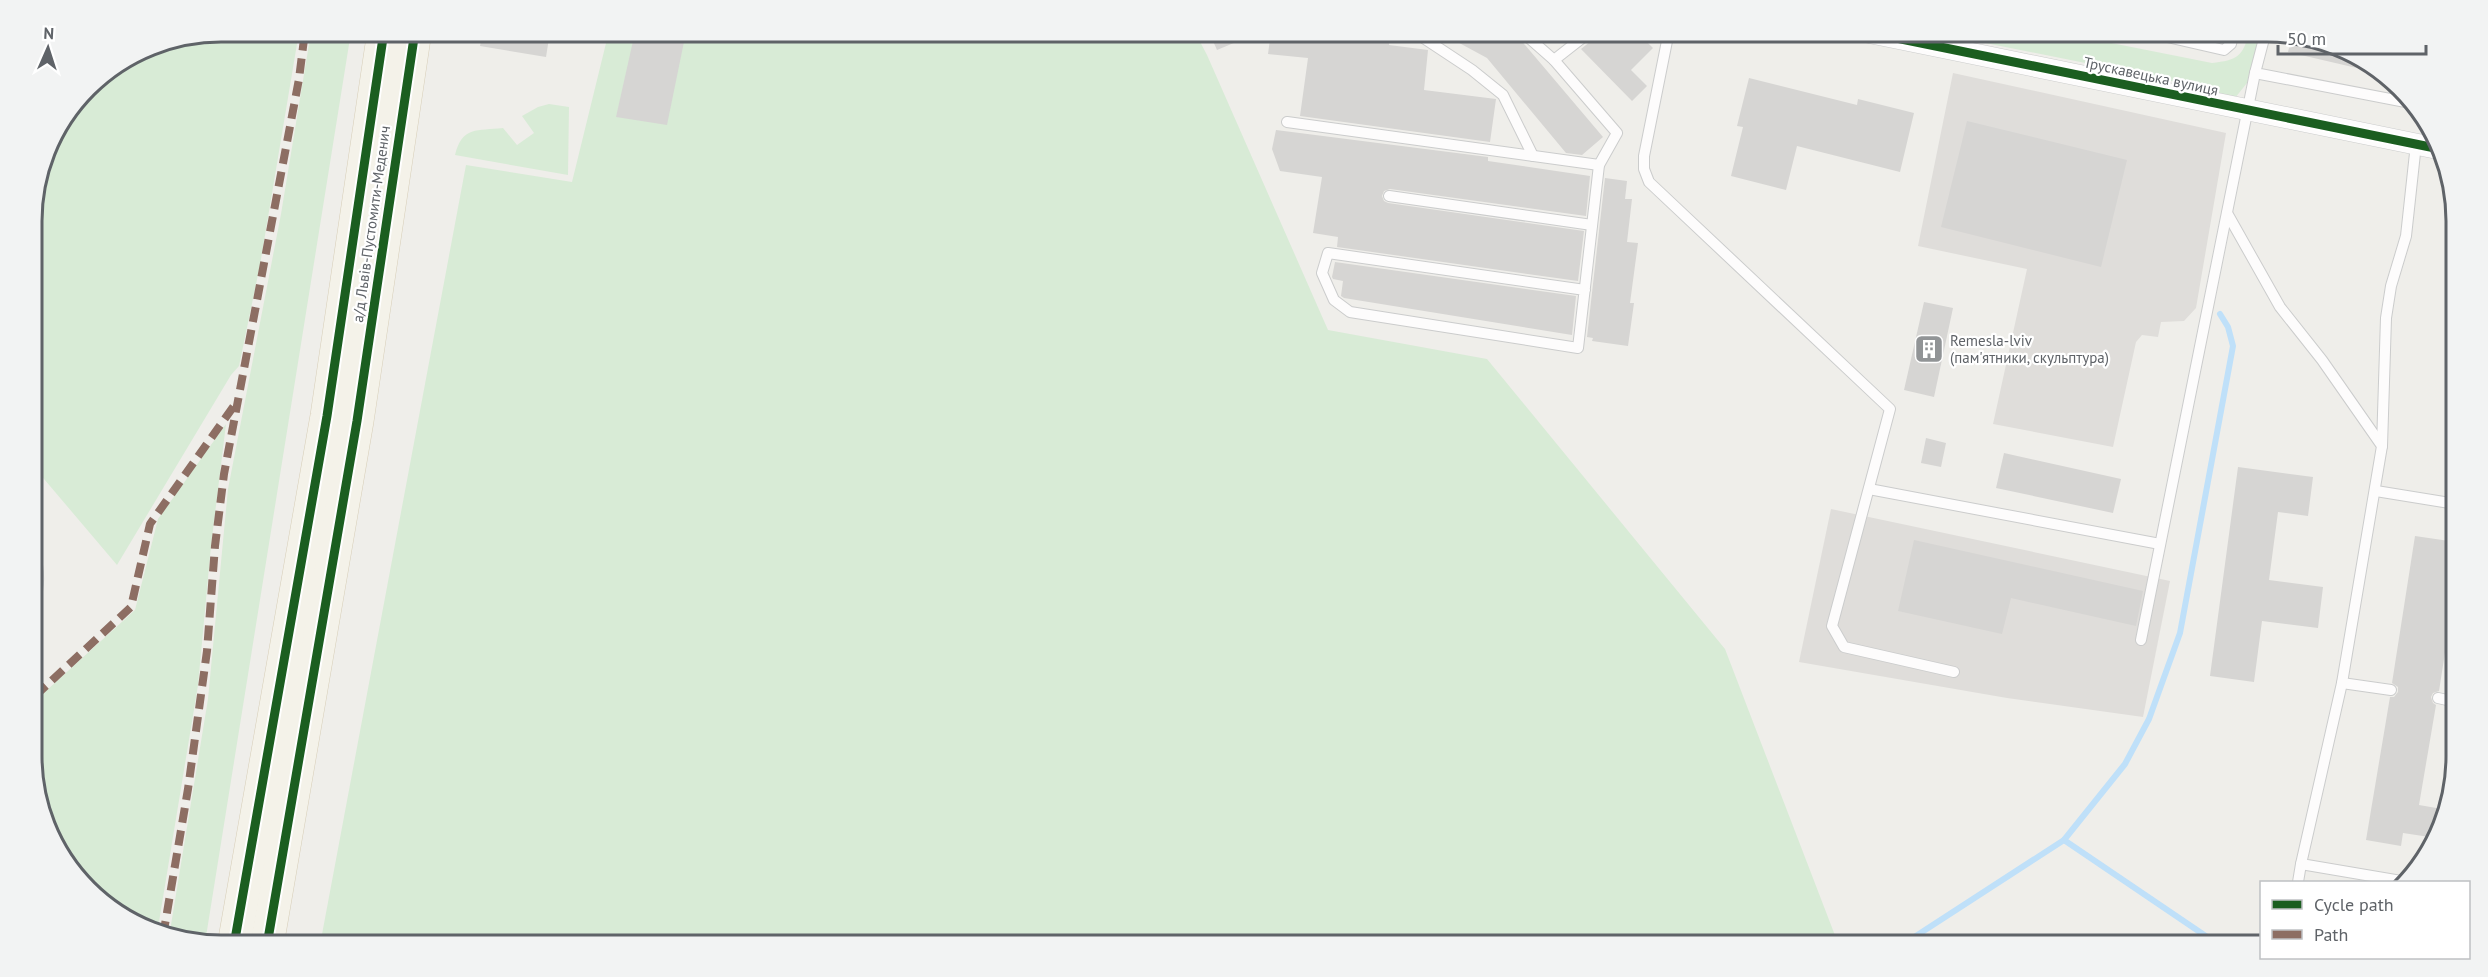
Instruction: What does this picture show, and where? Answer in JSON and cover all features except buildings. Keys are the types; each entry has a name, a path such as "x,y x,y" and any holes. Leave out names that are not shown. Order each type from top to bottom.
{"main road":[{"path":"236,935 327,416 383,42"},
{"name":"а/д Львів-Пустомити-Меденич","path":"269,935 357,421 414,42"}],"street":[{"name":"Трускавецька вулиця","path":"1919,42 2425,146"}],"lane":[{"path":"1429,42 1472,70 1503,95 1533,156"},
{"path":"1533,42 1554,60 1617,133 1599,165 1585,290 1578,348 1350,312 1334,300 1322,273 1328,253 1585,290"},
{"path":"1554,60 1578,42"},
{"path":"1667,42 1644,156 1646,176 1653,187 1890,409 1832,626 1844,647 1954,672"},
{"path":"2187,42 2224,50 2232,42"},
{"path":"2141,640 2246,111 2263,42"},
{"path":"2255,73 2400,101"},
{"path":"1287,122 1599,165"},
{"path":"2298,881 2342,683 2376,491 2382,446 2386,318 2391,286 2406,236 2425,146"},
{"path":"1389,196 1592,225"},
{"path":"2227,213 2280,307 2322,360 2382,446"},
{"path":"1869,489 2160,544"},
{"path":"2376,491 2446,502"},
{"path":"2342,683 2391,690"},
{"path":"2438,698 2446,700"},
{"path":"2301,864 2396,880"}],"shaded area":[{"path":"1953,73 2226,133 2196,308 2184,321 2161,322 2158,337 2142,335 2136,342 2113,447 1993,424 2027,269 1918,246"},
{"path":"1831,509 2170,581 2143,717 2007,698 1799,662"}],"green space":[{"path":"221,42 297,42 260,265 239,366 231,375 117,565 42,477 42,209 48,174 60,142 79,112 103,86 131,66 163,51 186,45"},
{"path":"309,42 349,42 206,934 186,932 170,928 208,699 228,489 281,214"},
{"path":"606,42 1200,42 1328,330 1487,359 1725,649 1835,935 322,935 466,165 572,182"},
{"path":"1981,42 2106,42 2212,63 2238,56 2246,42 2260,42 2255,73 2235,98 2160,78"},
{"path":"549,104 569,107 568,175 455,155 462,139 478,130 503,128 517,145 534,133 522,116"},
{"path":"226,424 211,546 198,685 159,924 121,905 103,891 72,856 51,814 45,791 42,756 42,695 135,610 158,519"}],"waterway":[{"path":"1917,935 2064,840 2125,764 2149,719 2180,633 2233,346 2228,327 2220,314"},
{"path":"2064,840 2204,935"}],"marked path":[{"path":"165,926 188,789 207,651 215,546 224,474 299,79 304,42"},
{"path":"42,690 131,607 150,524 236,403"}],"cycle path":[{"path":"236,935 327,416 382,42"},
{"path":"269,935 357,421 413,42"},
{"path":"1916,42 2430,147"}],"place":[{"name":"Remesla-lviv (пам'ятники, скульптура)","path":"1929,349"}]}
